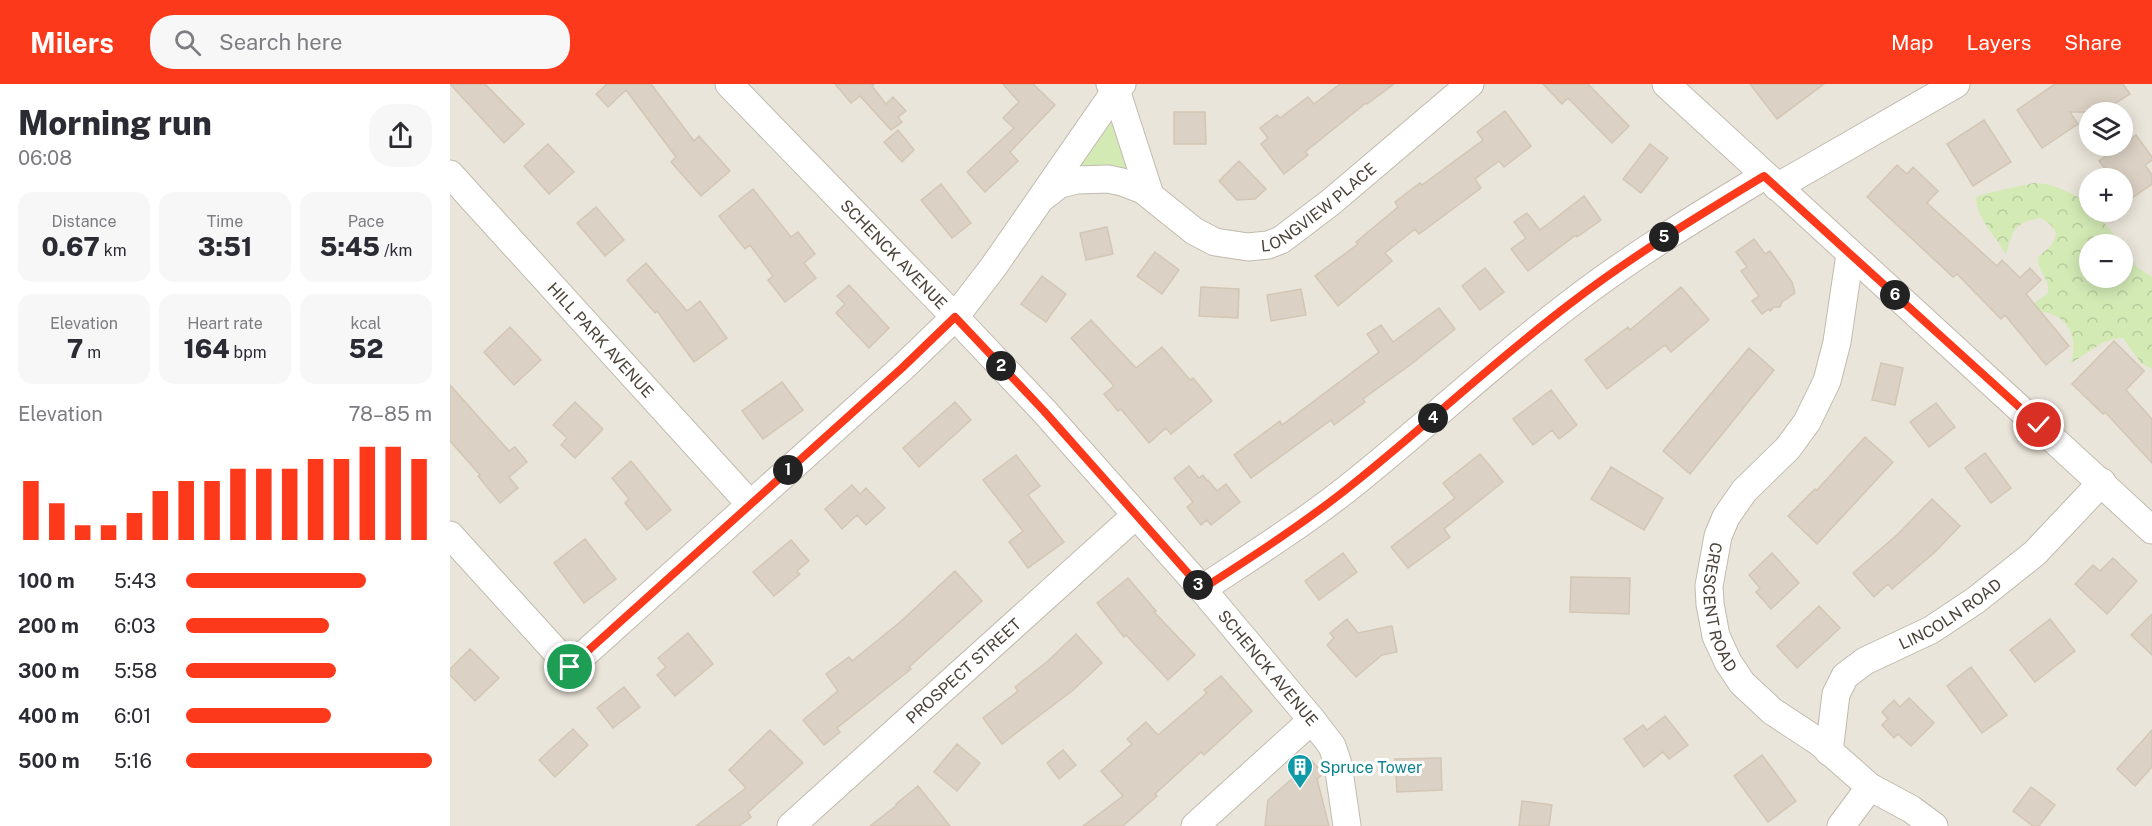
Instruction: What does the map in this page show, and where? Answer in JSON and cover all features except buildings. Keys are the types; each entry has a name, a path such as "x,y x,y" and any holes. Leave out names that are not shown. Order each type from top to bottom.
{"street":[{"name":"SCHENCK AVENUE","path":"729,84 1044,411 1202,589 1312,720 1332,746 1338,764 1347,826"},
{"name":"LONGVIEW PLACE","path":"1035,204 1060,184 1087,178 1122,182 1136,186 1150,195 1194,231 1215,242 1248,247 1268,245 1281,240 1331,202 1470,84"},
{"path":"1665,84 2152,530"},
{"path":"1202,589 1291,531 1357,482 1482,374 1572,302 1656,242 1956,84"},
{"path":"1116,86 1150,195"},
{"path":"450,535 570,667 955,317 993,266 1116,86"},
{"name":"HILL PARK AVENUE","path":"450,174 750,504"},
{"name":"CRESCENT ROAD","path":"1850,254 1837,342 1827,381 1807,422 1788,448 1744,491 1726,517 1718,536 1709,586 1710,604 1716,636 1728,662 1742,683 1772,711 1800,729 1870,787 1905,806 1934,826"},
{"name":"LINCOLN ROAD","path":"1829,752 1836,694 1845,676 1865,661 1931,630 1976,600 2035,553 2102,483"},
{"name":"PROSPECT STREET","path":"791,826 1136,515"},
{"path":"1195,826 1312,720"},
{"path":"1841,826 1870,787"}],"shaded area":[{"path":"450,84 2152,84 2152,826 450,826"}],"green space":[{"path":"1116,90 1150,195 1060,184"},
{"path":"2034,183 2049,185 2063,189 2079,198 2079,222 2103,222 2114,234 2079,234 2079,288 2133,288 2133,261 2137,267 2152,277 2152,369 2141,363 2123,338 2103,343 2071,363 2072,337 2066,324 2052,314 2024,311 2048,293 2038,257 2052,244 2056,233 2051,225 2042,218 2026,222 2016,229 2006,255 1979,213 1976,197"}],"place":[{"name":"Spruce Tower","path":"1300,790"}],"route":[{"path":"570,667 902,368 955,317 1044,411 1202,589 1291,531 1357,482 1482,374 1572,302 1656,242 1764,176 2039,425"}]}
